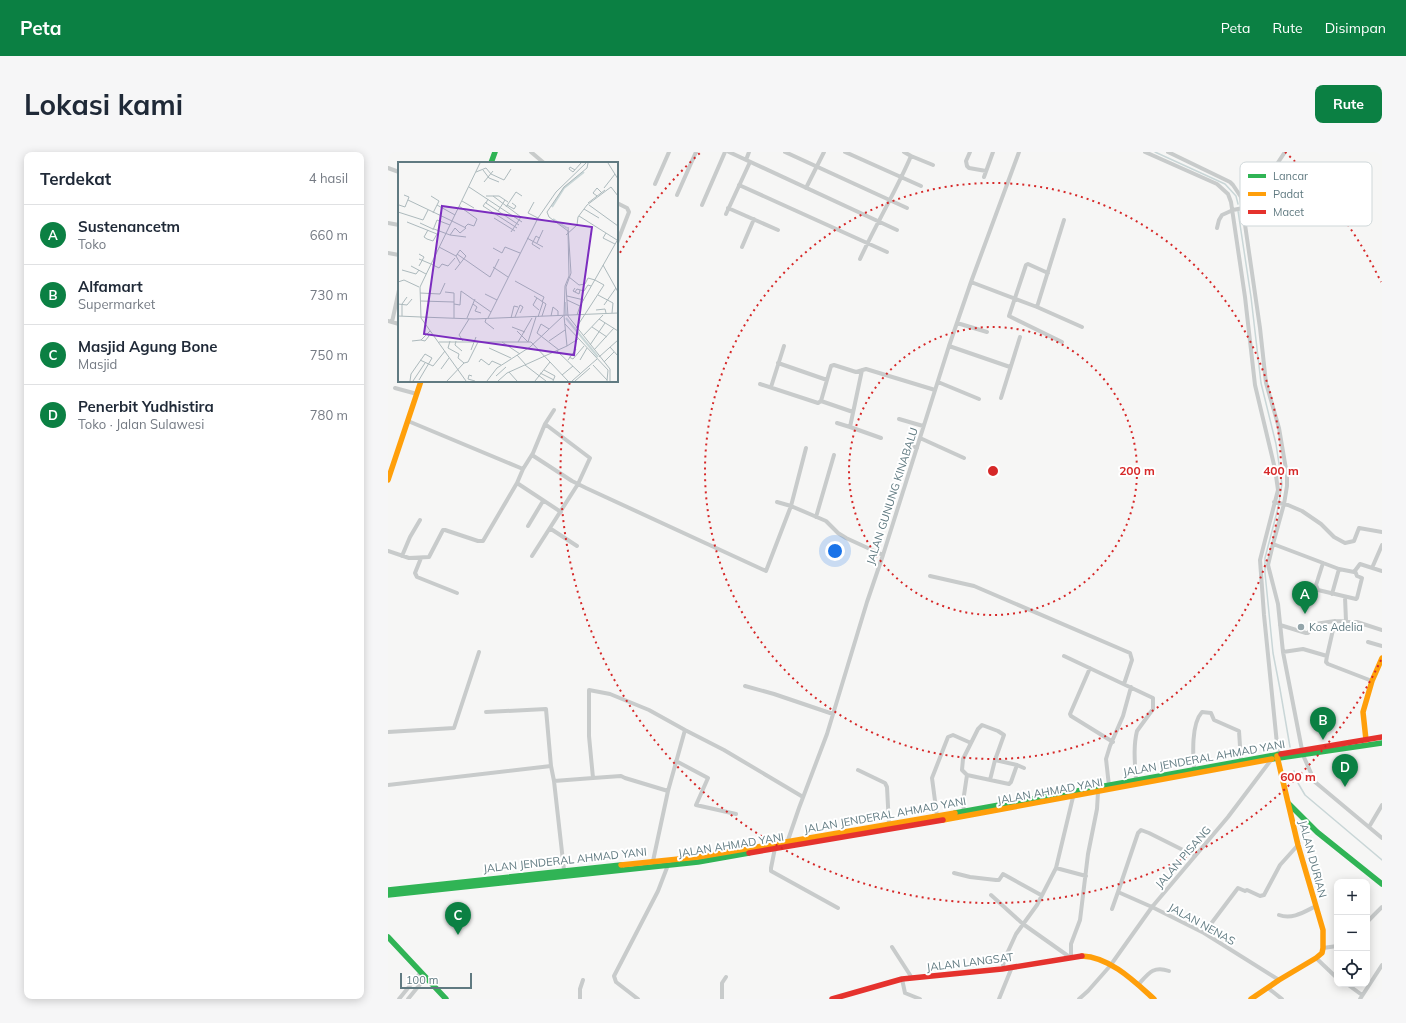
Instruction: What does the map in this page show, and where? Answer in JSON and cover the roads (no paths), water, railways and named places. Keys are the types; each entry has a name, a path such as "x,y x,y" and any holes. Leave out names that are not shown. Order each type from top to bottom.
{"main road":[{"path":"491,162 495,152"},
{"path":"388,480 421,382"},
{"path":"1366,740 1363,712 1372,681 1382,658"},
{"name":"JALAN JENDERAL AHMAD YANI","path":"1300,753 1382,737"},
{"name":"JALAN AHMAD YANI","path":"388,895 499,880 698,862 775,848 786,844 960,814 1073,797 1285,755 1382,743"},
{"name":"JALAN JENDERAL AHMAD YANI","path":"1028,803 1241,761 1275,758"},
{"name":"JALAN DURIAN","path":"1275,758 1298,845 1323,930 1323,948"},
{"path":"1288,804 1318,832 1382,884"},
{"name":"JALAN JENDERAL AHMAD YANI","path":"388,890 499,880 564,870 698,857 786,844 937,816 960,814"},
{"path":"388,937 446,999"},
{"path":"1251,999 1316,958 1322,952 1323,948"},
{"name":"JALAN LANGSAT","path":"832,999 902,979 1002,969 1084,956 1091,957 1120,972 1154,999"}],"street":[{"path":"531,152 543,162"},
{"path":"655,184 669,152"},
{"path":"677,195 696,152"},
{"path":"702,205 725,152"},
{"path":"729,152 897,230"},
{"path":"726,214 739,186 750,152"},
{"path":"785,152 906,208"},
{"path":"806,188 824,152"},
{"path":"845,152 920,186"},
{"path":"904,152 933,165"},
{"path":"970,152 966,164 968,167 986,171"},
{"path":"984,177 993,152"},
{"name":"JALAN GUNUNG KINABALU","path":"786,844 827,734 867,602 949,346 1019,152"},
{"path":"1145,152 1217,184 1228,194 1238,209 1240,221"},
{"path":"1168,152 1230,182 1240,196"},
{"path":"1278,162 1285,152"},
{"path":"860,259 911,156"},
{"path":"388,168 398,172"},
{"path":"739,186 887,252"},
{"path":"1240,201 1238,209 1245,297 1255,384 1278,490 1260,560 1275,758"},
{"path":"618,204 627,208 629,212 618,241"},
{"path":"728,208 778,230"},
{"path":"1217,228 1222,215 1238,209"},
{"path":"742,246 754,219"},
{"path":"1037,307 1064,220"},
{"path":"388,223 398,225"},
{"path":"1241,226 1266,383 1279,428 1286,475 1287,486 1268,561 1278,604 1283,652 1300,753 1315,782 1382,838"},
{"path":"388,253 398,255"},
{"path":"1048,273 1026,264 1009,317 1062,342"},
{"path":"971,282 1037,307 1082,327"},
{"path":"390,322 398,294"},
{"path":"957,323 987,332"},
{"path":"1001,398 1020,337"},
{"path":"771,387 784,346"},
{"path":"949,346 1010,367"},
{"path":"778,363 827,380"},
{"path":"821,401 831,366 833,365 856,372 866,369 935,390"},
{"path":"850,427 862,370"},
{"path":"938,382 979,399"},
{"path":"760,384 817,403 821,401 853,412"},
{"path":"395,388 417,394"},
{"path":"388,551 402,556 421,558 429,557 444,530 478,541 484,541 532,455 545,424 554,410"},
{"path":"899,419 923,426"},
{"path":"408,421 523,469"},
{"path":"837,423 881,438"},
{"path":"532,556 578,484 590,457 545,424"},
{"path":"920,438 964,458"},
{"path":"905,444 917,448"},
{"path":"532,455 578,484 766,571 791,506 806,448"},
{"path":"816,517 834,455"},
{"path":"517,483 561,512"},
{"path":"528,526 543,501"},
{"path":"777,502 791,506 828,522 834,530 846,538 883,555"},
{"path":"1275,502 1292,506 1321,524 1334,537 1345,543 1354,541 1359,528 1382,532"},
{"path":"402,556 410,537 420,520"},
{"path":"550,529 577,546"},
{"path":"1272,544 1339,570 1350,572 1355,571"},
{"path":"1372,568 1382,545"},
{"path":"421,558 416,573 417,577 457,593"},
{"path":"1323,563 1316,585 1318,590 1356,600 1362,578 1357,576 1355,571"},
{"path":"1355,571 1359,564 1382,572"},
{"path":"1332,594 1339,570"},
{"path":"930,576 974,586 1130,653 1132,660 1124,684"},
{"path":"1345,597 1346,621"},
{"path":"1335,621 1326,662 1372,681"},
{"path":"1280,625 1308,633 1315,624 1346,621 1357,622 1382,630"},
{"path":"1368,642 1382,646"},
{"path":"1283,652 1303,649 1327,656"},
{"path":"388,732 454,728 480,652"},
{"path":"1064,656 1131,687 1153,699 1153,709 1137,733 1134,752 1136,781"},
{"path":"1090,668 1070,714 1113,742"},
{"path":"745,686 833,714"},
{"path":"1110,786 1106,759 1123,716 1131,687"},
{"path":"593,778 589,736 589,690 606,693 649,710 724,750 803,797"},
{"path":"486,712 546,709 551,766 564,870"},
{"path":"1194,770 1194,735 1199,715 1202,712 1211,713 1214,720 1239,731 1241,761"},
{"path":"990,780 995,760 1004,738 1003,734 982,725 970,743 963,760 962,770 967,775 990,780 1010,783 1017,765"},
{"path":"653,861 668,791 685,730"},
{"path":"937,816 932,778 948,737 953,735 970,743"},
{"name":"JALAN PISANG","path":"1079,999 1110,966 1152,907 1275,758"},
{"path":"995,760 1024,768"},
{"path":"676,762 708,778 696,805 736,814"},
{"path":"388,785 551,766"},
{"path":"858,770 885,784 887,788 889,824"},
{"path":"960,814 967,775"},
{"path":"554,781 621,776 668,791"},
{"path":"1071,958 1071,944 1080,920 1098,792"},
{"path":"1002,969 1010,946 1023,924 1032,914 1056,868 1073,797"},
{"path":"1370,827 1382,805"},
{"path":"1112,909 1140,830 1195,856"},
{"path":"1204,933 1238,888 1260,896 1264,895 1280,865 1298,845"},
{"path":"775,848 771,868 772,871 838,908"},
{"path":"638,999 616,982 614,976 658,891 668,865"},
{"path":"1056,868 1086,876"},
{"path":"954,873 970,877 996,880 1004,874 1041,895"},
{"name":"JALAN NENAS","path":"1118,892 1204,933 1279,980"},
{"path":"991,895 1023,924 1071,958"},
{"path":"1279,915 1285,917 1300,914 1316,906"},
{"path":"1370,919 1382,907"},
{"path":"1323,948 1334,946"},
{"path":"892,947 912,978"},
{"path":"1316,958 1334,975"},
{"path":"1350,987 1361,997 1382,965"},
{"path":"999,999 1012,967"},
{"path":"1138,985 1154,970 1161,968 1169,971"},
{"path":"399,999 421,972"},
{"path":"408,999 426,977"},
{"path":"722,999 722,983 726,977"},
{"path":"902,979 905,993 920,999"},
{"path":"580,999 580,989 583,980"},
{"path":"1268,988 1282,999"},
{"path":"412,994 417,999"}],"waterway":[{"path":"1155,152 1225,184 1236,196 1238,204"},
{"path":"1238,211 1240,224"},
{"path":"1240,226 1251,297 1261,383 1276,444 1282,484 1278,508 1265,558 1265,573 1273,653 1290,747"},
{"path":"1294,771 1298,783 1305,795 1382,860"}],"place":[{"name":"Sustenancetm","path":"1305,614"},
{"name":"Kos Adelia","path":"1301,627"},
{"name":"Alfamart","path":"1323,740"},
{"name":"Penerbit Yudhistira","path":"1345,787"},
{"name":"Masjid Agung Bone","path":"458,935"}]}
